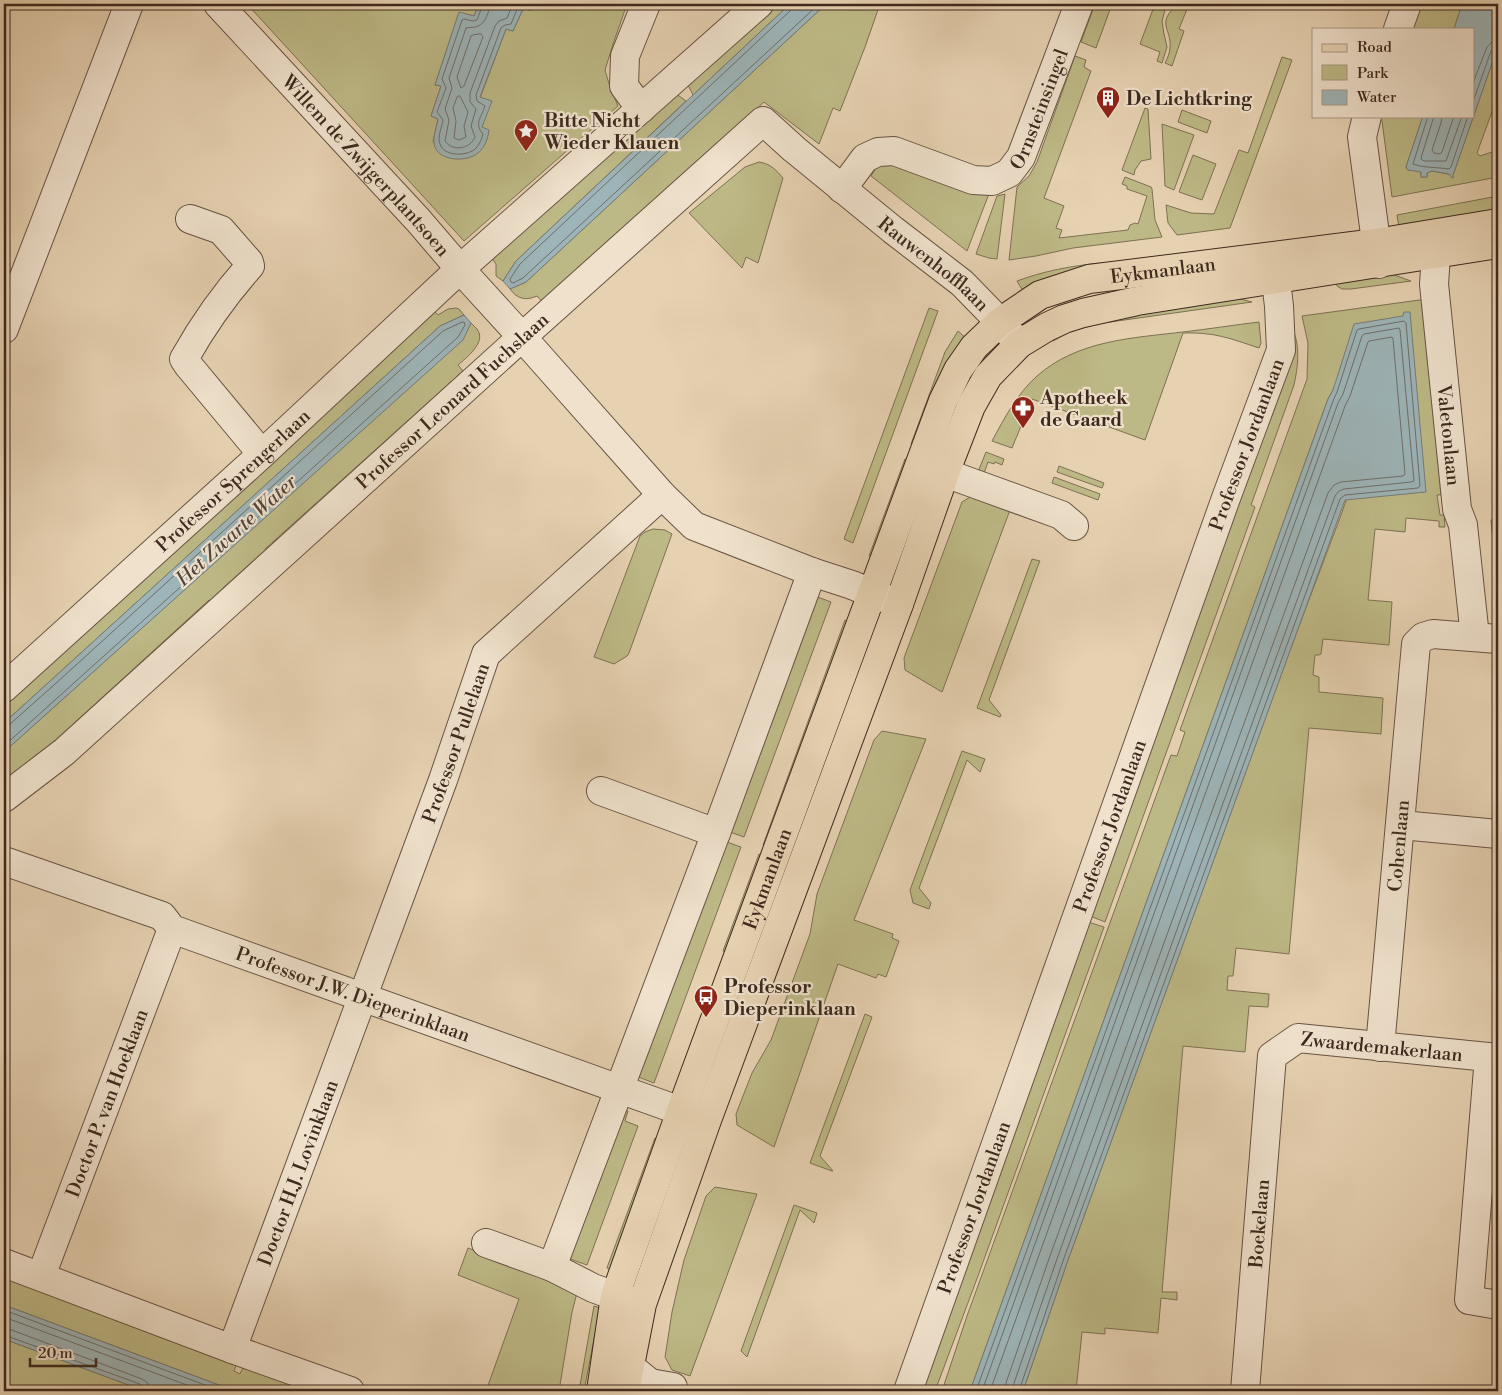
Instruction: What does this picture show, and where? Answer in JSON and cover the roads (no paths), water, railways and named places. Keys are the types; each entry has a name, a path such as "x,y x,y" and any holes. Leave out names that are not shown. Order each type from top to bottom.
{"main road":[{"name":"Eykmanlaan","path":"1436,244 1498,223"},
{"name":"Eykmanlaan","path":"600,1391 620,1373 642,1304 707,1120 899,604 933,468 942,402 958,370 974,347 1000,322 1040,295 1089,279 1274,268 1436,244 1498,244"},
{"name":"Eykmanlaan","path":"620,1373 615,1296 681,1111 872,594 933,468 988,376 1020,344 1047,327 1083,313 1274,268"}],"street":[{"path":"4,329 129,4"},
{"name":"Willem de Zwijgerplantsoen","path":"218,4 418,220 662,495 694,526 899,604"},
{"path":"641,109 624,86 625,56 646,4"},
{"name":"Professor Sprengerlaan","path":"4,688 262,454 460,269 759,4"},
{"name":"Ornsteinsingel","path":"842,189 865,158 878,152 894,151 973,180 992,182 1009,173 1021,157 1079,4"},
{"path":"1398,28 1407,4"},
{"path":"1367,118 1362,137 1377,253"},
{"name":"Professor Leonard Fuchslaan","path":"4,818 64,752 518,332 763,121 842,189"},
{"name":"Rauwenhofflaan","path":"842,189 962,283 1020,344"},
{"path":"190,219 222,230 249,262 250,266 235,282 201,328 184,359 262,454"},
{"name":"Valetonlaan","path":"1436,244 1434,284 1457,509 1463,525 1487,638"},
{"name":"Professor Jordanlaan","path":"908,1391 1226,498 1281,350 1274,268"},
{"path":"933,468 1061,515 1074,526"},
{"name":"Professor Pullelaan","path":"363,997 443,780 486,654 662,495"},
{"path":"552,1267 618,1088 716,833 812,572"},
{"name":"Cohenlaan","path":"1380,1047 1416,644 1422,637 1434,634 1487,638"},
{"name":"Professor Leonard Fuchslaan","path":"4,798 64,752"},
{"path":"601,791 716,833"},
{"path":"1401,825 1498,834"},
{"name":"Professor J.W. Dieperinklaan","path":"4,860 162,916 172,929 707,1120"},
{"name":"Doctor P. van Hoeklaan","path":"41,1276 172,929"},
{"name":"Doctor H.J. Lovinklaan","path":"232,1349 363,997"},
{"name":"Zwaardemakerlaan","path":"1272,1056 1298,1038 1493,1057"},
{"name":"Boekelaan","path":"1245,1391 1272,1056"},
{"path":"1493,1057 1469,1300 1498,1305"},
{"path":"486,1243 552,1267 593,1288 642,1304"},
{"path":"4,1263 232,1349 350,1391"},
{"path":"620,1373 672,1389"}],"water":[{"path":"479,4 534,4 531,10 523,9 513,31 506,29 480,97 492,101 482,127 489,130 484,145 480,152 468,158 450,158 439,153 434,143 438,119 431,116 441,86 435,85 459,12 474,16"},
{"path":"790,4 826,4 526,282 510,289 503,281 516,261"},
{"path":"1462,4 1498,4 1498,46 1474,115 1474,28 1454,28"},
{"path":"1422,118 1473,118 1453,175 1454,177 1452,178 1449,174 1432,171 1427,173 1427,177 1421,177 1421,172 1408,170 1406,167"},
{"path":"1404,312 1410,312 1426,492 1345,500 1068,1260 1023,1391 970,1391 1328,399 1333,390 1354,324 1403,316"},
{"name":"Het Zwarte Water","path":"464,315 471,323 463,340 4,752 4,723 440,326"},
{"path":"4,1305 235,1391 145,1391 4,1339"}],"place":[{"name":"De Lichtkring","path":"1108,119"},
{"name":"Bitte Nicht Wieder Klauen","path":"526,152"},
{"name":"Apotheek de Gaard","path":"1023,429"},
{"name":"Professor Dieperinklaan","path":"706,1018"}]}
